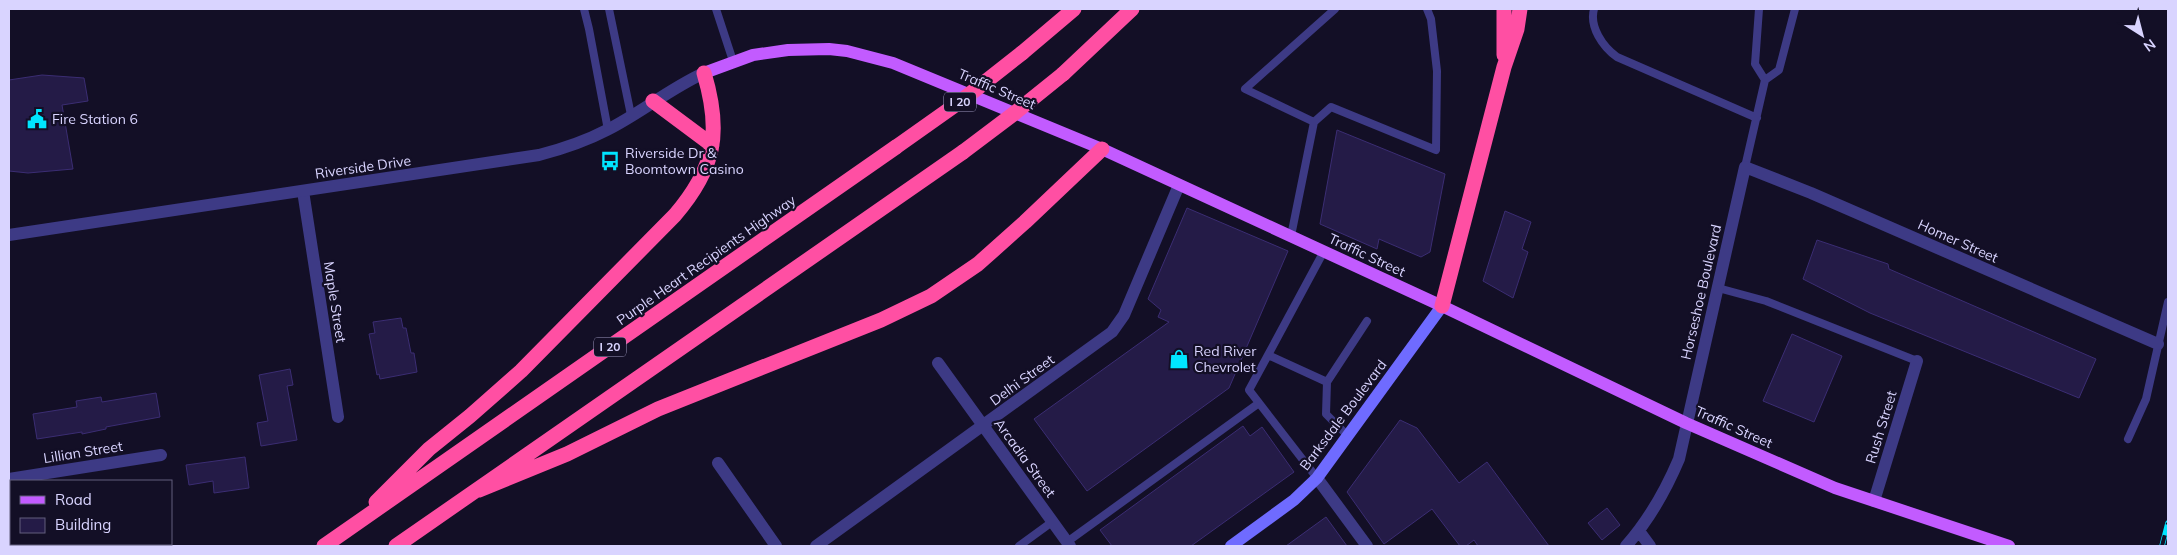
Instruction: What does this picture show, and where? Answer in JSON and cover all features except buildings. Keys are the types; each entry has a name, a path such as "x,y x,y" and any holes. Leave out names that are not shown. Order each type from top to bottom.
{"highway":[{"name":"Purple Heart Recipients Highway","path":"324,546 961,101 1074,9"},
{"path":"396,546 963,152 1063,74 1132,9"},
{"path":"1504,9 1504,67"},
{"path":"1442,306 1504,67 1517,28 1520,9"},
{"path":"347,531 429,449 490,400 521,371 675,215 691,195 702,175 712,145 714,129 713,105 704,73"},
{"path":"653,102 712,145"},
{"path":"479,490 567,454 658,409 882,320 931,296 978,264 1102,149"}],"main road":[{"name":"Traffic Street","path":"704,73 733,61 766,52 829,49 862,54 921,74 1102,149 1442,306 1686,423 1835,488 2009,546"},
{"name":"Barksdale Boulevard","path":"1231,546 1294,500 1317,478 1442,306"}],"street":[{"name":"Riverside Drive","path":"9,234 532,157 566,148 608,130 678,86 704,73"},
{"name":"Horseshoe Boulevard","path":"1626,546 1650,517 1679,460 1745,167"},
{"name":"Homer Street","path":"1745,167 1820,197 2158,344"},
{"name":"Delhi Street","path":"816,546 1084,354 1120,324 1179,185"},
{"name":"Maple Street","path":"303,191 338,418"},
{"name":"Rush Street","path":"1874,502 1917,361"},
{"name":"Arcadia Street","path":"938,363 1068,544"},
{"name":"Lillian Street","path":"9,479 161,455"},
{"path":"718,463 776,546"},
{"path":"1317,478 1367,546"},
{"path":"1639,531 1650,546"}],"lane":[{"path":"584,9 608,130"},
{"path":"610,9 632,115"},
{"path":"716,9 733,61"},
{"path":"1314,122 1245,89 1335,9"},
{"path":"1291,236 1314,122 1331,107 1436,150 1438,89 1431,19 1427,9"},
{"path":"1594,9 1592,15 1596,30 1610,52 1636,67 1756,118"},
{"path":"1758,9 1756,64 1765,80"},
{"path":"1745,167 1765,80 1779,70 1795,9"},
{"path":"1317,478 1249,390 1324,251"},
{"path":"1718,288 1766,301 1917,361"},
{"path":"2128,439 2146,399 2168,302"},
{"path":"1348,436 1326,414 1327,382 1366,320"},
{"path":"1268,355 1327,382"},
{"path":"1068,544 1259,403"},
{"path":"1019,546 1052,522"}],"railway":[{"path":"2162,546 2168,523"}],"place":[{"name":"Fire Station 6","path":"37,119"},
{"name":"Riverside Dr & Boomtown Casino","path":"610,161"},
{"name":"Red River Chevrolet","path":"1179,359"}]}
